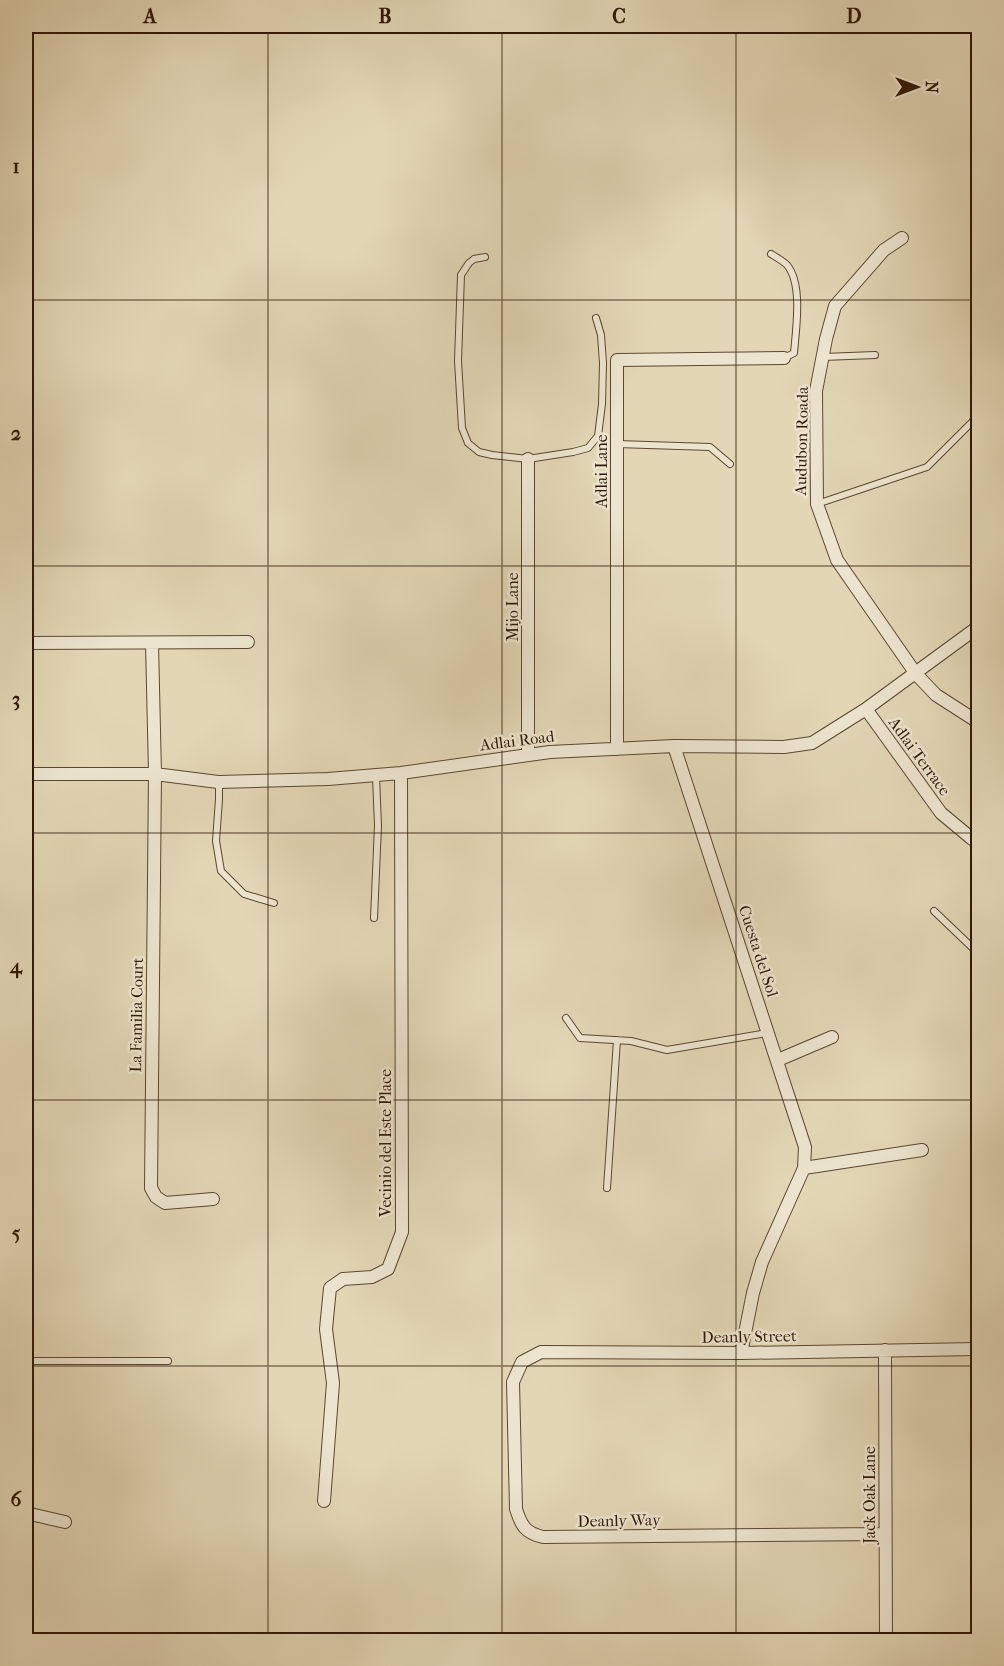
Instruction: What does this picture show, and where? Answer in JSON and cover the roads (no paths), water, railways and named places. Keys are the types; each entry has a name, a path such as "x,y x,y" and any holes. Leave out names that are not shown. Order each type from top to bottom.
{"street":[{"name":"Audubon Roada","path":"902,238 884,250 835,306 816,390 817,504 837,560 916,674 936,695 978,722"},
{"name":"Adlai Lane","path":"617,749 617,360 784,358"},
{"name":"Mijo Lane","path":"528,459 528,754"},
{"name":"Adlai Road","path":"26,774 155,774 219,782 328,779 401,773 550,752 674,746 784,747 812,742 866,709 978,627"},
{"path":"26,643 248,642"},
{"path":"152,643 155,774"},
{"name":"Adlai Terrace","path":"866,709 941,813 978,843"},
{"name":"Cuesta del Sol","path":"674,746 805,1147 804,1168 762,1262 741,1353"},
{"name":"Vecinio del Este Place","path":"324,1501 333,1383 326,1329 330,1288 343,1279 372,1277 388,1269 402,1232 401,773"},
{"name":"La Familia Court","path":"155,774 151,1188 156,1197 165,1203 213,1199"},
{"path":"778,1060 832,1037"},
{"path":"804,1168 922,1150"},
{"name":"Deanly Street","path":"522,1362 541,1352 741,1353 978,1349"},
{"name":"Jack Oak Lane","path":"885,1350 886,1641"},
{"name":"Deanly Way","path":"522,1362 513,1382 516,1509 520,1522 531,1534 543,1537 885,1534"},
{"path":"26,1514 65,1522"}],"lane":[{"path":"771,254 787,265 795,279 797,306 794,353 784,358"},
{"path":"485,256 469,263 461,274 460,282 458,361 462,428 468,443 479,452 528,459 588,448 598,436 602,404 603,363 601,335 596,318"},
{"path":"823,357 875,355"},
{"path":"817,504 927,467 977,417"},
{"path":"617,444 710,447 730,464"},
{"path":"374,918 378,826 376,775"},
{"path":"219,782 216,841 221,871 243,894 274,903"},
{"path":"934,911 978,953"},
{"path":"566,1018 580,1038 631,1041 667,1050 768,1033"},
{"path":"607,1188 617,1040"},
{"path":"26,1361 168,1360"}]}
